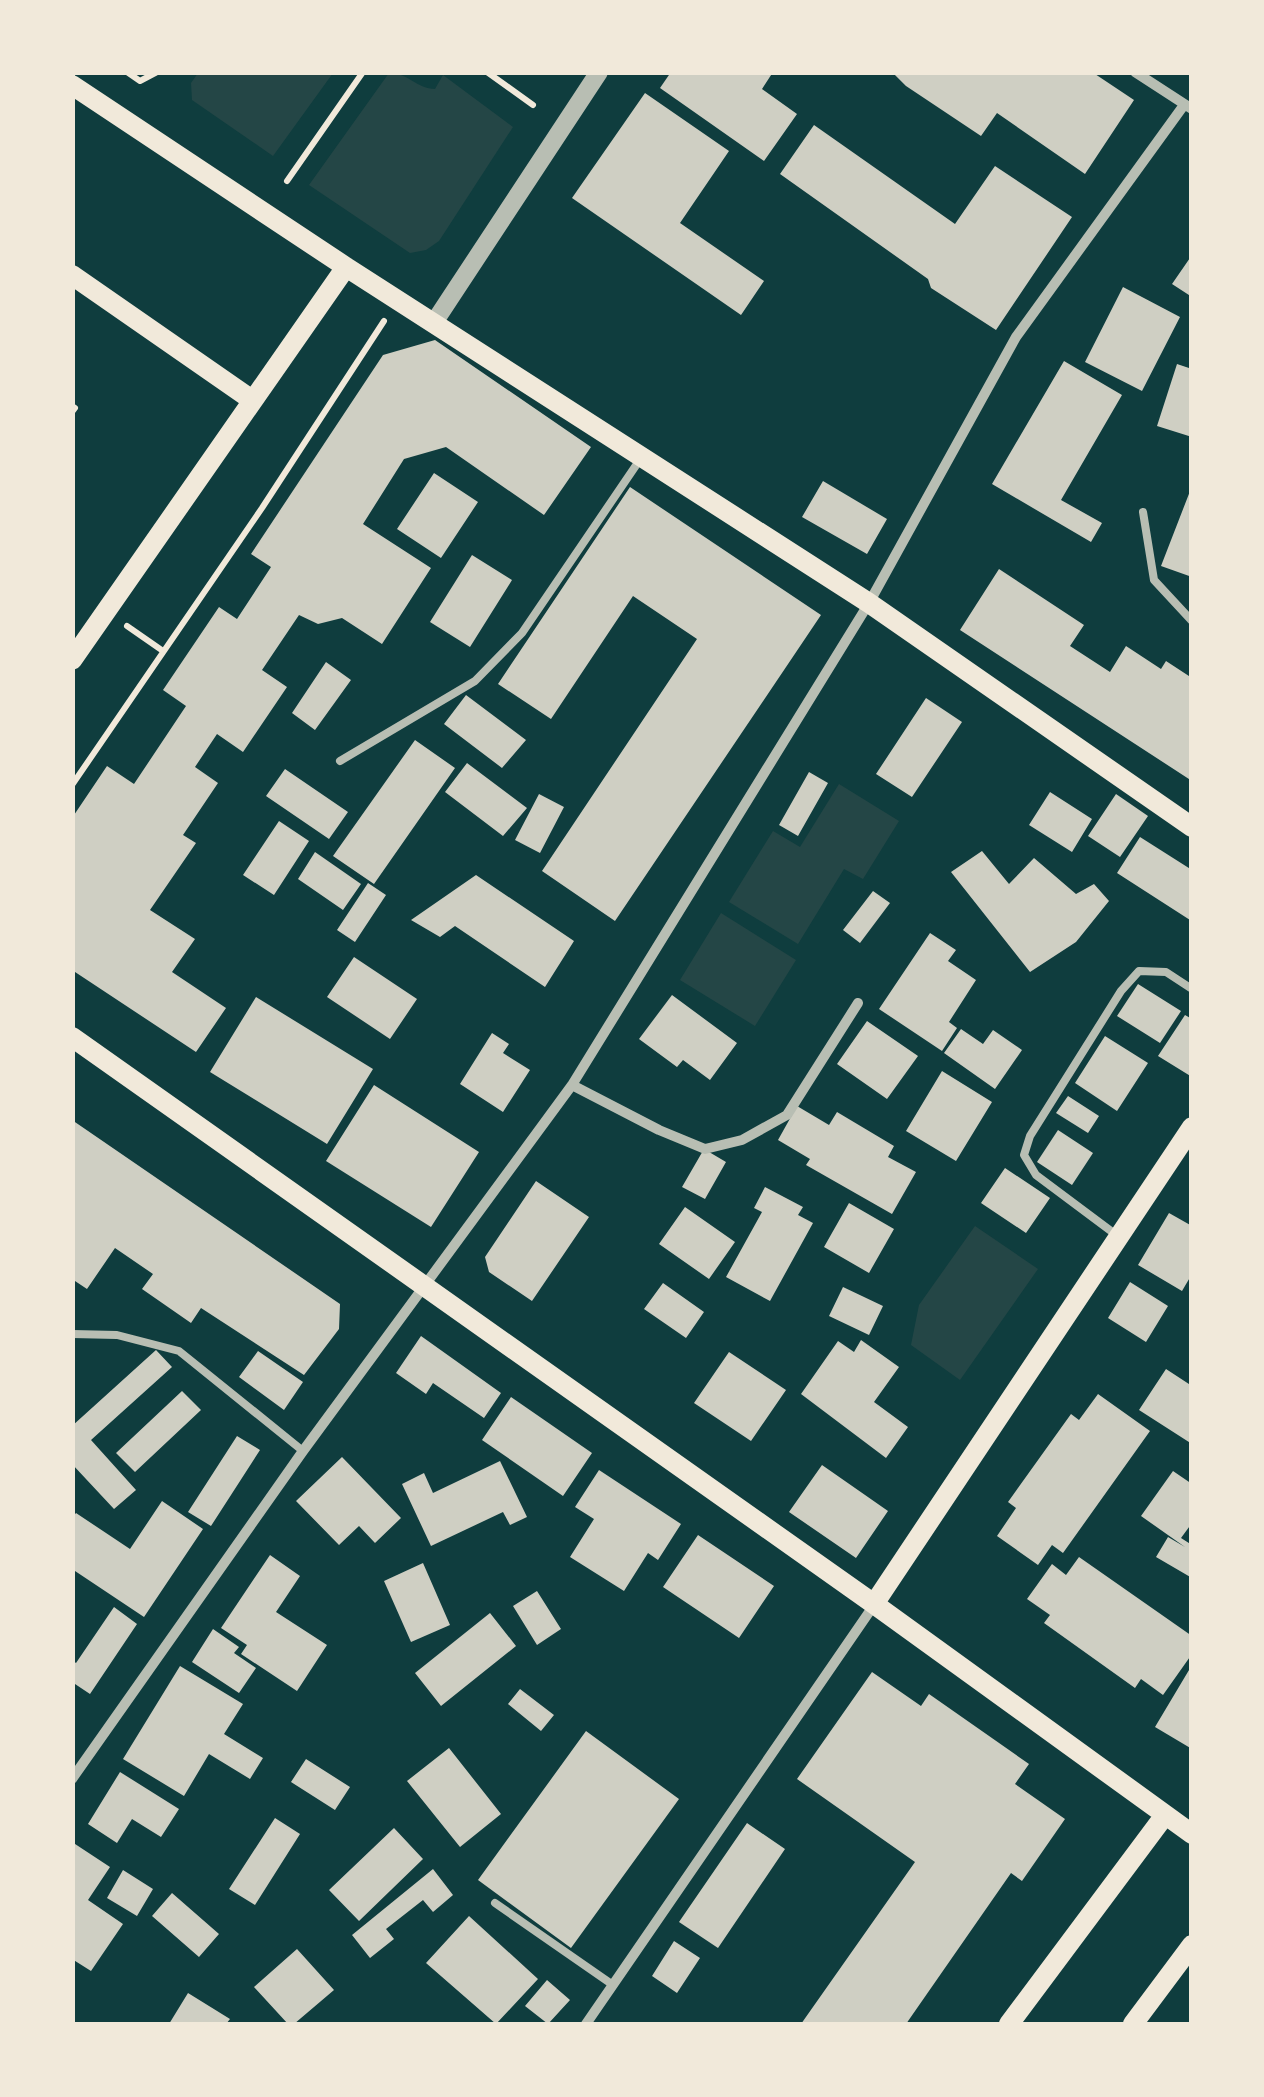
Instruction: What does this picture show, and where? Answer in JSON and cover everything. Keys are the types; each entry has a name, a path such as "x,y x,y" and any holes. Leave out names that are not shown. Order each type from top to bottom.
{"main road":[{"path":"72,85 346,267 868,603 1192,827"},
{"path":"72,660 346,267"},
{"path":"72,275 252,400"},
{"path":"72,1036 1192,1834"},
{"path":"874,1604 1192,1127"},
{"path":"1009,2024 1165,1815"},
{"path":"1134,2024 1192,1945"}],"street":[{"path":"434,321 599,72"},
{"path":"72,1779 303,1450 572,1084 868,603 1016,338 1188,107 1136,72"},
{"path":"572,1084 658,1130 705,1149 742,1140 787,1116 858,1003"},
{"path":"586,2024 874,1604"}],"lane":[{"path":"340,761 475,681 522,632 642,456"},
{"path":"1143,512 1154,580 1192,621"},
{"path":"1118,1237 1036,1176 1024,1155 1030,1136 1121,991 1138,971 1166,972 1192,988"},
{"path":"72,1334 117,1335 179,1351 303,1450"},
{"path":"495,1903 613,1985"}],"path":[{"path":"127,72 140,82 157,72"},
{"path":"287,181 362,72"},
{"path":"487,72 532,105"},
{"path":"72,785 262,508 398,298"}],"shaded area":[{"path":"198,72 333,73 273,156 192,100 191,83"},
{"path":"389,73 435,89 443,75 513,127 439,241 426,250 410,253 309,185"},
{"path":"839,784 899,821 863,879 844,869 798,944 729,902 773,831 800,847"},
{"path":"721,913 796,960 755,1026 680,980"},
{"path":"975,1226 1038,1269 960,1380 911,1345 919,1305"}],"building":[{"path":"671,72 773,72 762,89 797,114 764,161 660,88"},
{"path":"892,72 1092,72 1134,100 1085,174 997,113 981,136 906,86"},
{"path":"645,93 729,151 680,223 764,281 741,315 572,198"},
{"path":"814,125 955,224 995,166 1072,217 996,330 931,288 928,279 780,174"},
{"path":"1192,255 1192,297 1172,284"},
{"path":"1123,287 1180,317 1142,391 1085,362"},
{"path":"435,340 591,447 544,515 446,447 404,459 363,524 431,568 382,644 342,618 318,624 299,615 262,670 287,687 243,752 217,734 195,767 218,783 183,835 196,843 150,910 195,939 172,972 226,1008 196,1052 72,970 72,818 107,766 134,784 186,706 163,690 219,607 237,619 271,567 251,554 383,355"},
{"path":"1064,361 1122,395 1061,500 1102,523 1091,542 992,484"},
{"path":"1177,364 1192,369 1192,437 1157,426"},
{"path":"434,473 478,502 441,558 397,529"},
{"path":"823,481 887,519 867,554 802,517"},
{"path":"1192,486 1192,577 1161,566"},
{"path":"630,487 821,615 615,921 542,871 697,639 633,596 551,719 498,684"},
{"path":"472,555 512,580 470,647 430,622"},
{"path":"999,569 1084,625 1070,646 1110,672 1126,646 1161,669 1166,661 1192,678 1192,781 960,630"},
{"path":"326,662 351,680 315,730 292,713"},
{"path":"466,695 526,740 502,768 444,724"},
{"path":"926,698 962,722 912,797 876,774"},
{"path":"415,740 455,768 374,884 333,856"},
{"path":"467,763 527,808 503,836 445,792"},
{"path":"285,769 348,812 329,839 266,796"},
{"path":"809,772 828,783 798,836 779,825"},
{"path":"1050,792 1092,819 1072,852 1029,825"},
{"path":"539,794 564,807 540,853 515,840"},
{"path":"1116,794 1148,816 1120,857 1088,836"},
{"path":"279,821 309,841 274,895 243,875"},
{"path":"1140,837 1192,870 1190,920 1117,873"},
{"path":"982,851 1009,884 1034,858 1076,894 1094,884 1109,901 1076,942 1030,972 951,872"},
{"path":"315,852 361,884 343,910 298,879"},
{"path":"476,875 574,941 545,987 455,926 440,937 411,920"},
{"path":"368,883 386,895 355,942 337,930"},
{"path":"873,891 890,903 860,943 843,930"},
{"path":"930,933 956,950 948,961 976,980 949,1022 957,1028 942,1051 879,1009"},
{"path":"354,957 417,999 390,1039 327,997"},
{"path":"1138,984 1181,1011 1160,1043 1117,1016"},
{"path":"672,995 737,1043 710,1080 683,1060 677,1067 639,1039"},
{"path":"256,997 373,1069 327,1144 210,1072"},
{"path":"1185,1015 1192,1019 1192,1077 1158,1056"},
{"path":"867,1021 918,1056 887,1099 837,1064"},
{"path":"961,1029 983,1044 993,1030 1022,1050 995,1089 944,1053"},
{"path":"492,1033 509,1044 503,1053 530,1070 503,1112 460,1084"},
{"path":"1105,1036 1148,1063 1117,1111 1075,1083"},
{"path":"942,1071 992,1102 956,1161 906,1131"},
{"path":"374,1085 479,1152 431,1227 326,1161"},
{"path":"1068,1096 1099,1116 1088,1133 1056,1113"},
{"path":"797,1106 829,1125 837,1112 894,1146 888,1157 916,1172 892,1214 806,1165 810,1159 778,1140"},
{"path":"72,1120 340,1304 339,1329 304,1375 201,1308 191,1323 142,1289 153,1274 115,1248 87,1289 72,1279"},
{"path":"1058,1130 1093,1153 1072,1185 1037,1162"},
{"path":"704,1149 726,1162 705,1199 682,1187"},
{"path":"1005,1168 1050,1198 1026,1233 981,1203"},
{"path":"536,1181 589,1217 532,1301 489,1272 485,1257"},
{"path":"765,1187 803,1207 798,1215 813,1223 770,1301 726,1277 762,1212 754,1208"},
{"path":"849,1203 894,1229 869,1273 824,1247"},
{"path":"685,1207 735,1242 709,1279 659,1244"},
{"path":"1169,1213 1192,1226 1192,1274 1182,1291 1138,1265"},
{"path":"1130,1282 1168,1306 1146,1342 1108,1318"},
{"path":"663,1283 704,1312 686,1338 644,1309"},
{"path":"843,1287 883,1306 869,1335 829,1316"},
{"path":"421,1336 501,1393 484,1418 433,1383 426,1394 396,1373"},
{"path":"861,1340 899,1367 874,1402 908,1427 886,1458 801,1394 838,1341 854,1352"},
{"path":"156,1350 172,1367 91,1440 136,1490 114,1509 72,1464 72,1426"},
{"path":"258,1351 303,1382 284,1410 239,1377"},
{"path":"729,1352 786,1390 751,1441 694,1403"},
{"path":"1166,1369 1192,1386 1192,1444 1139,1410"},
{"path":"182,1391 201,1410 135,1472 116,1453"},
{"path":"1098,1394 1150,1431 1063,1553 1052,1545 1038,1565 997,1536 1016,1508 1008,1502 1071,1414 1079,1420"},
{"path":"511,1397 592,1453 563,1496 482,1440"},
{"path":"237,1436 260,1450 211,1526 188,1512"},
{"path":"342,1457 401,1518 375,1543 359,1526 339,1545 296,1501"},
{"path":"500,1461 527,1517 510,1525 503,1512 431,1546 402,1484 424,1473 433,1493"},
{"path":"822,1465 888,1511 856,1558 789,1512"},
{"path":"599,1470 681,1524 658,1560 648,1553 624,1591 570,1557 594,1519 575,1507"},
{"path":"1173,1471 1192,1484 1192,1523 1181,1538 1192,1545 1192,1578 1156,1557 1168,1537 1185,1547 1141,1516"},
{"path":"162,1501 203,1529 144,1617 72,1569 72,1518 76,1513 130,1549"},
{"path":"698,1535 774,1586 739,1638 663,1587"},
{"path":"270,1555 300,1576 276,1612 327,1645 297,1691 241,1654 247,1645 221,1628"},
{"path":"1079,1557 1192,1636 1192,1654 1163,1695 1141,1679 1135,1688 1044,1623 1050,1615 1027,1599 1052,1564 1066,1575"},
{"path":"423,1563 450,1625 411,1642 384,1581"},
{"path":"537,1591 561,1629 537,1645 513,1606"},
{"path":"114,1607 137,1624 90,1694 72,1682 72,1660 76,1663"},
{"path":"490,1613 516,1646 441,1706 415,1673"},
{"path":"213,1629 239,1647 234,1653 256,1668 239,1693 192,1662"},
{"path":"1192,1665 1192,1749 1155,1727"},
{"path":"180,1666 243,1704 224,1734 263,1758 250,1779 209,1754 184,1796 123,1759"},
{"path":"872,1672 921,1706 929,1694 1029,1764 1015,1784 1065,1819 1022,1881 1011,1873 906,2024 801,2024 915,1862 797,1779"},
{"path":"520,1689 554,1715 541,1731 508,1704"},
{"path":"586,1731 679,1799 571,1948 478,1880"},
{"path":"449,1748 501,1814 460,1847 407,1781"},
{"path":"306,1759 350,1787 335,1810 291,1782"},
{"path":"120,1772 179,1809 161,1837 132,1819 117,1843 88,1824"},
{"path":"275,1818 300,1834 255,1905 229,1889"},
{"path":"747,1823 785,1849 718,1948 679,1922"},
{"path":"394,1828 423,1859 359,1921 329,1890"},
{"path":"72,1842 110,1867 88,1900 123,1924 91,1971 72,1959"},
{"path":"433,1869 453,1895 433,1912 423,1900 386,1929 394,1939 370,1958 352,1935"},
{"path":"123,1870 153,1889 137,1916 107,1898"},
{"path":"172,1893 219,1934 199,1957 152,1916"},
{"path":"469,1916 538,1979 496,2024 426,1963"},
{"path":"674,1941 700,1958 677,1993 652,1976"},
{"path":"297,1949 334,1990 294,2024 288,2024 254,1987"},
{"path":"547,1980 570,2000 548,2024 525,2006"},
{"path":"188,1993 230,2019 226,2024 169,2024"}]}
